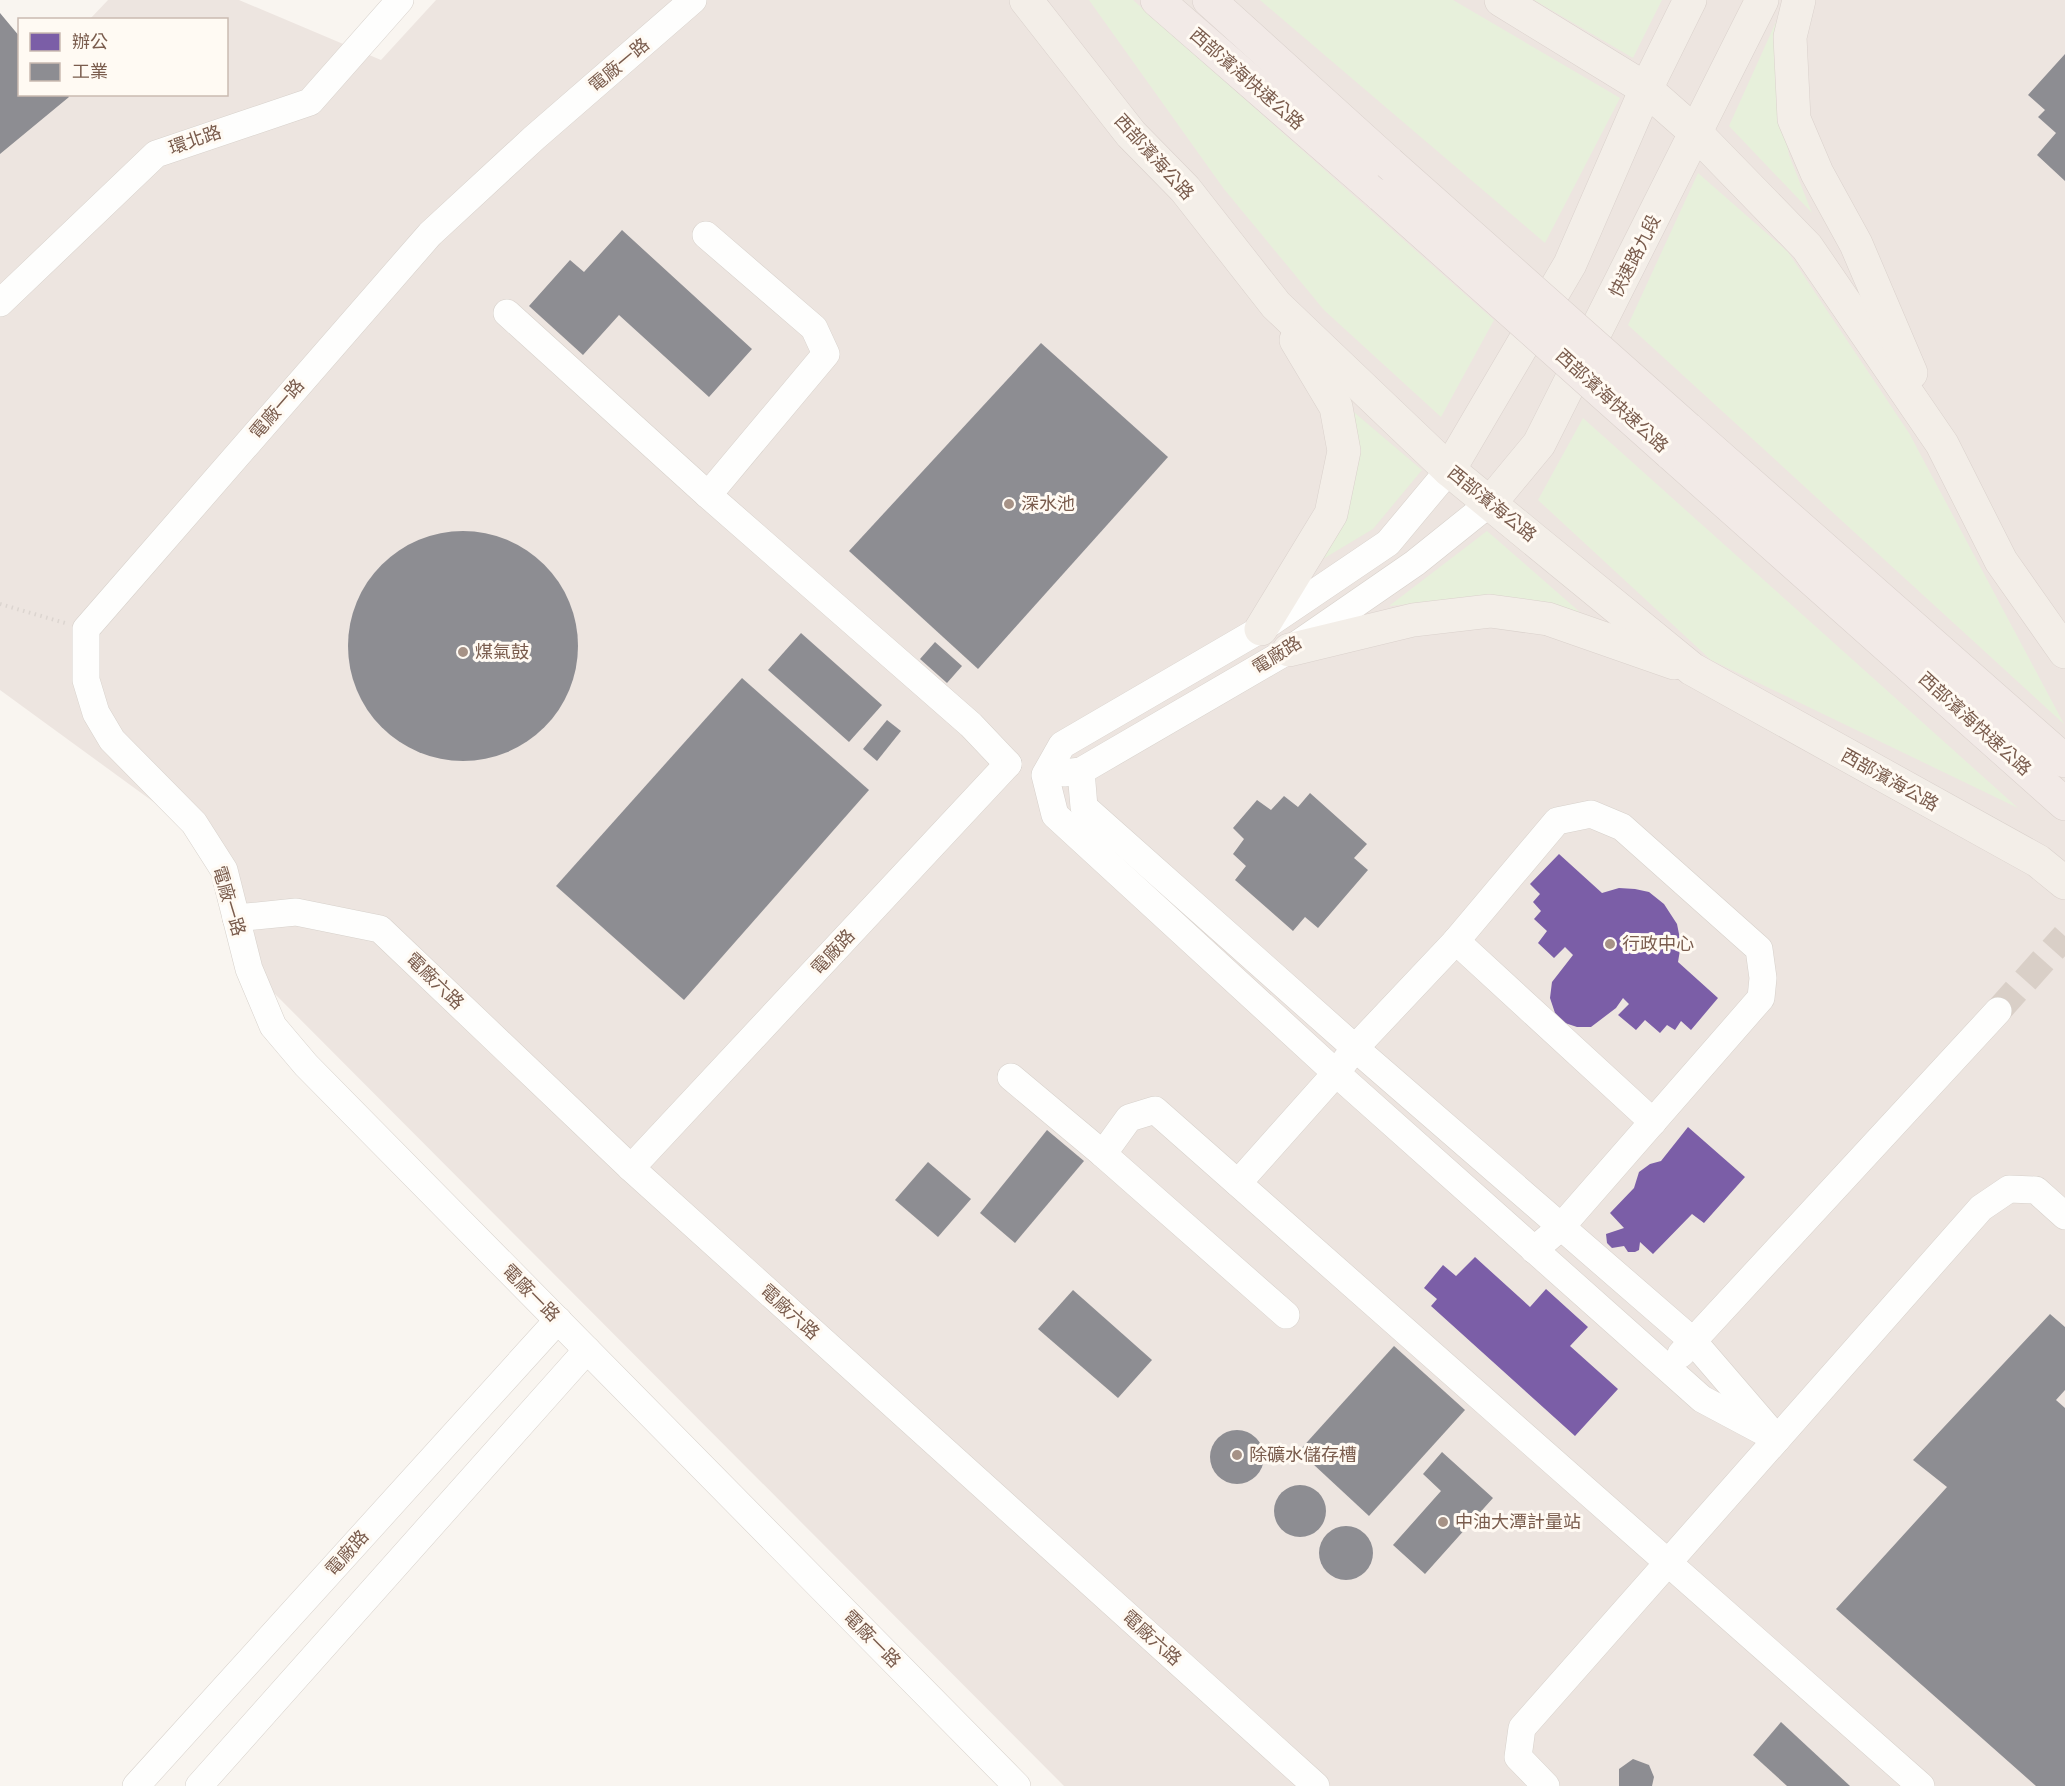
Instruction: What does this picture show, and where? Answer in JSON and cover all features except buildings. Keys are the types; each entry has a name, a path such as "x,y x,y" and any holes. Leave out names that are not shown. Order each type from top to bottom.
{"highway":[{"name":"西部濱海快速公路","path":"1156,0 1382,196 2065,761"},
{"name":"西部濱海快速公路","path":"1209,0 1389,163 1679,441 2065,804"}],"main road":[{"name":"西部濱海公路","path":"1026,0 1131,134 1185,189 1276,305 1449,470 1491,502 1692,669 2038,861 2065,883"},
{"path":"1501,0 1646,88 1697,134 1807,247 1942,444"},
{"path":"1449,470 1570,264 1646,88 1690,0"},
{"name":"快速路九段","path":"1491,502 1539,444 1697,134 1762,0"},
{"path":"1799,0 1790,37 1794,119 1817,173 1856,244 1942,444 2001,561 2065,652"},
{"path":"1261,629 1331,514 1344,451 1336,407 1276,305"},
{"path":"1288,650 1413,620 1490,610 1548,619 1692,669"}],"street":[{"name":"環北路","path":"0,303 156,154 310,102 400,0"},
{"name":"電廠一路","path":"693,0 534,138 430,234 86,629 86,680 96,713 112,740 194,823 224,870 249,969 273,1026 306,1065 1017,1786"},
{"path":"706,235 814,328 826,354 708,495"},
{"path":"507,313 708,495 971,724 1008,764"},
{"name":"電廠路","path":"1045,775 1062,745 1261,629 1388,543 1449,470"},
{"name":"電廠路","path":"631,1168 1008,764 1045,775 1081,771 1288,650 1415,563 1491,502"},
{"path":"1081,771 1084,807 1355,1048 1693,1341 1777,1439"},
{"path":"1045,775 1055,815 1336,1073 1702,1399 1777,1439"},
{"path":"1238,1183 1336,1073 1355,1048 1456,941 1557,821 1591,814 1622,827 1760,949 1763,978 1761,998 1561,1227 1534,1250"},
{"name":"電廠六路","path":"236,918 296,912 380,929 631,1168 1316,1786"},
{"path":"1456,941 1653,1122"},
{"path":"1667,1368 1998,1011"},
{"path":"1011,1077 1103,1154 1286,1315"},
{"path":"1103,1154 1129,1118 1155,1110 1921,1786"},
{"path":"1546,1786 1518,1757 1522,1728 1981,1208 2009,1189 2036,1190 2065,1216"},
{"name":"電廠路","path":"136,1786 558,1320"},
{"path":"199,1786 587,1350"}],"path":[{"path":"0,604 86,629"}],"shaded area":[{"path":"108,0 239,0 381,60 436,0 2065,0 2065,1786 1064,1786 260,979 229,857 0,690 0,120 22,96 228,96 228,18 91,18"}],"green space":[{"path":"1089,0 1133,0 1494,320 1441,417 1324,310 1224,189"},
{"path":"1260,0 1453,0 1620,98 1545,243"},
{"path":"1534,0 1662,0 1633,58"},
{"path":"1776,22 1776,84 1789,155 1812,213 1729,126"},
{"path":"1698,173 1788,252 1909,433 2064,724 1628,325"},
{"path":"1342,402 1422,470 1373,529 1318,562"},
{"path":"1583,418 2018,808 1711,660 1538,500"},
{"path":"1487,531 1582,614 1439,601 1389,606"}],"tunnel":[{"path":"1998,1011 2065,936"}],"place":[{"name":"深水池","path":"1009,504"},
{"name":"煤氣鼓","path":"463,652"},
{"name":"行政中心","path":"1610,944"},
{"name":"除礦水儲存槽","path":"1237,1455"},
{"name":"中油大潭計量站","path":"1443,1522"}]}
